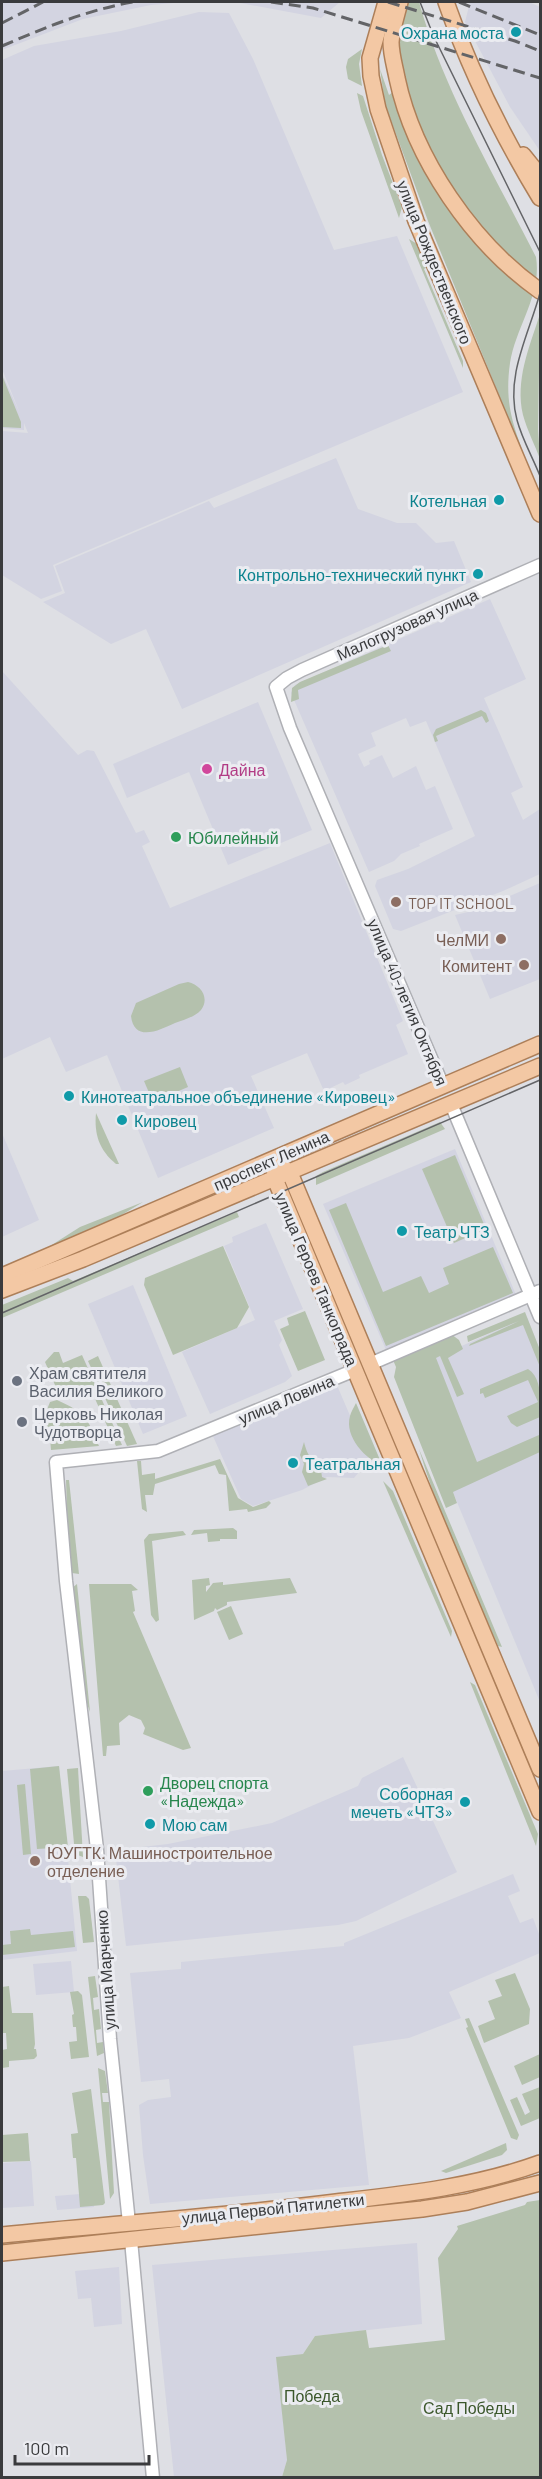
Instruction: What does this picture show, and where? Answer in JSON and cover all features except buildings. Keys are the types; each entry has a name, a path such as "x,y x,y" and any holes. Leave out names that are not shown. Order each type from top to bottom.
{"main road":[{"name":"улица Рождественского","path":"386,2 380,18 370,67 378,109 416,221 540,514"},
{"path":"400,2 391,41 403,106"},
{"path":"446,2 458,36 507,145 540,198"},
{"path":"380,18 384,60 390,81 433,169 460,211 484,242 540,291"},
{"path":"489,106 540,176"},
{"name":"проспект Ленина","path":"2,1276 540,1044"},
{"name":"проспект Ленина","path":"2,1290 290,1173 540,1066"},
{"name":"улица 40-летия Октября","path":"443,1086 451,1104"},
{"name":"улица Героев Танкограда","path":"274,1160 290,1173 540,1769"},
{"name":"улица Героев Танкограда","path":"274,1160 275,1179 540,1812"},
{"name":"улица Ловина","path":"355,1370 370,1364"},
{"name":"улица Первой Пятилетки","path":"2,2235 431,2192 477,2183 540,2163"},
{"name":"улица Первой Пятилетки","path":"2,2253 422,2209 467,2202 540,2182"},
{"name":"улица Марченко","path":"129,2223 130,2240"}],"street":[{"name":"Малогрузовая улица","path":"276,687 302,670 540,565"},
{"name":"улица 40-летия Октября","path":"276,687 290,728 443,1086"},
{"name":"улица 40-летия Октября","path":"451,1104 536,1293 540,1317"},
{"name":"улица Ловина","path":"370,1364 536,1293"},
{"name":"улица Ловина","path":"56,1462 158,1451 355,1370"},
{"name":"улица Марченко","path":"56,1462 66,1581 96,1839 110,2039 129,2223"},
{"name":"улица Марченко","path":"130,2240 153,2478"}],"shaded area":[{"path":"2,2 184,2 151,5 83,19 2,50"},
{"path":"235,2 340,2 321,18"},
{"path":"470,2 529,2 540,7 540,151 510,107 465,22"},
{"path":"199,12 229,13 253,59 334,250 397,236 463,392 53,565 62,591 41,599 2,575 2,431 28,433 24,423 24,430 2,428 2,373 21,416 2,369 2,60 34,46 121,31"},
{"path":"336,458 358,509 397,523 416,523 436,543 454,541 471,582 182,709 146,629 111,644 43,602 65,593 55,566 209,501 214,508"},
{"path":"490,599 526,679 484,698 523,787 511,793 523,820 540,809 540,874 401,931 393,929 375,886 377,880 408,869 475,836 426,721 410,727 406,718 371,733 376,746 358,754 364,767 370,764 369,761 382,755 393,778 416,766 426,790 435,786 453,829 419,844 420,846 401,854 394,861 369,872 291,693 295,685"},
{"path":"2,671 78,755 87,750 94,751 136,833 144,830 150,842 142,846 170,908 330,843 403,1021 396,1025 408,1054 359,1075 360,1078 345,1085 343,1082 324,1091 307,1053 251,1076 274,1128 158,1178 107,1055 66,1072 50,1037 2,1059"},
{"path":"258,702 312,830 228,865 189,772 127,798 113,764"},
{"path":"540,883 540,979 490,999 455,915 477,910"},
{"path":"2,1133 39,1220 2,1237"},
{"path":"455,1149 516,1295 386,1350 323,1204"},
{"path":"266,1223 303,1309 274,1321 282,1340 279,1345 292,1376 285,1382 210,1414 182,1352 255,1320 224,1246 233,1242 232,1237"},
{"path":"133,1285 187,1416 143,1434 88,1304"},
{"path":"527,1317 540,1350 540,1702 403,1372"},
{"path":"336,1383 369,1460 354,1478 327,1477 302,1490 253,1506 241,1499 212,1434"},
{"path":"403,1757 457,1872 356,1921 338,1925 126,1946 115,1850 168,1844 272,1823 358,1786 362,1778"},
{"name":"ЮУГТК. Машиностроительное отделение","path":"59,1766 77,1951 2,1960 2,1771"},
{"path":"513,1874 520,1891 508,1896 520,1923 533,1918 539,1934 540,1953 449,1992 461,2018 409,2038 353,2046 369,2185 150,2204 139,2105 148,2100 171,2097 169,2079 141,2082 130,1973 181,1969 181,1962 344,1946 344,1943"},
{"path":"71,1961 74,1992 36,1995 33,1964"},
{"path":"31,2161 34,2206 2,2208 2,2163"},
{"path":"93,2193 94,2207 57,2210 55,2196"},
{"path":"417,2243 422,2324 315,2336 303,2354 277,2358 287,2460 282,2477 174,2477 152,2265"},
{"path":"119,2267 122,2324 94,2327 91,2298 78,2299 75,2271"}],"green space":[{"path":"406,2 419,2 429,35 456,100 536,257 537,271 532,297 513,349 508,378 509,404 528,466 428,221 385,104 380,69 389,95 405,83 396,48"},
{"path":"362,49 359,64 362,86 348,79 346,67 348,59"},
{"path":"357,93 363,96 402,207 399,218 361,111"},
{"path":"409,239 417,244 427,267 424,269 463,361 463,368"},
{"path":"540,314 538,429 540,459 523,415 521,389 524,364"},
{"path":"2,375 21,422 21,428 2,427"},
{"path":"388,645 391,651 298,690 299,699 291,702 292,688 300,682"},
{"path":"481,710 486,713 489,721 486,723 482,716 436,736 438,741 435,742 433,735 436,729"},
{"path":"188,982 197,986 203,993 205,1001 201,1010 189,1018 155,1031 142,1032 137,1029 131,1016 136,1003"},
{"path":"180,1067 188,1087 153,1102 144,1081"},
{"path":"96,1113 119,1164 110,1159 99,1141"},
{"path":"440,1122 445,1129 316,1185 316,1176 323,1172"},
{"path":"455,1155 486,1229 454,1243 422,1169"},
{"path":"143,1202 110,1222 36,1255 80,1227"},
{"path":"346,1203 383,1292 421,1276 429,1293 449,1284 443,1268 493,1247 513,1293 386,1346 329,1210"},
{"path":"237,1212 239,1217 2,1318 2,1305 68,1278 73,1281"},
{"path":"223,1246 249,1307 237,1328 173,1355 144,1285 145,1278"},
{"path":"305,1311 325,1360 298,1371 280,1329 289,1325 287,1318"},
{"path":"525,1312 540,1350 540,1367 523,1325 469,1346 519,1321 468,1342 467,1336"},
{"path":"451,1334 459,1340 463,1349 448,1358 464,1394 457,1397 440,1356 436,1358 477,1462 539,1435 540,1452 453,1492 457,1503 446,1508 394,1377 396,1367 393,1360"},
{"path":"54,1352 59,1352 63,1363 82,1355 122,1445 116,1446 92,1392 80,1387 75,1399 58,1392 45,1362"},
{"path":"98,1356 137,1444 127,1446 88,1361"},
{"path":"528,1369 533,1373 538,1384 540,1417 517,1427 507,1416 538,1402 528,1380 485,1398 483,1393 480,1394 480,1389"},
{"path":"57,1400 84,1417 99,1446 51,1450 50,1438 42,1438 38,1431 45,1420 56,1424 61,1413 49,1409 46,1412 50,1402"},
{"path":"356,1403 383,1467 364,1453 350,1432 350,1414"},
{"path":"304,1442 311,1458 321,1465 326,1465 326,1469 321,1470 322,1477 327,1479 308,1486 302,1472 304,1464 300,1455"},
{"path":"419,1449 502,1647 498,1646 456,1549"},
{"path":"220,1459 238,1498 253,1507 269,1501 271,1503 266,1508 248,1512 247,1509 229,1511 226,1475 219,1474 215,1465 155,1484 153,1495 145,1495 147,1512 142,1509 137,1461 141,1461 142,1475 155,1473 155,1479"},
{"path":"66,1480 69,1480 79,1574 72,1573 69,1569"},
{"path":"383,1481 393,1491 452,1631 451,1637"},
{"path":"233,1528 237,1531 237,1539 208,1542 207,1533 191,1535 194,1530"},
{"path":"183,1531 186,1535 152,1541 159,1620 156,1622 151,1615 144,1540 149,1534"},
{"path":"209,1578 210,1585 206,1586 206,1592 213,1583 223,1582 223,1585 290,1578 297,1593 227,1602 227,1605 217,1610 215,1608 214,1611 194,1620 192,1580"},
{"path":"77,1584 90,1712 85,1698 72,1588"},
{"path":"89,1584 131,1584 138,1590 132,1591 135,1611 133,1612 191,1748 183,1750 143,1734 145,1728 141,1720 129,1715 119,1723 120,1745 107,1746 106,1756 103,1756"},
{"path":"231,1606 243,1634 229,1640 217,1612"},
{"path":"470,1682 475,1685 538,1834 536,1846"},
{"path":"59,1766 68,1847 37,1849 30,1769"},
{"path":"78,1768 83,1857 75,1854 67,1769"},
{"path":"25,1784 31,1854 23,1855 17,1785"},
{"path":"78,1896 86,1896 89,1899 94,1942 83,1943"},
{"path":"30,1929 31,1935 73,1931 75,1947 2,1955 2,1945 11,1944 10,1931"},
{"path":"515,1973 530,2009 529,2024 484,2043 478,2026 495,2019 488,2001 502,1996 495,1980"},
{"path":"95,1976 98,1997 93,1998 94,2010 99,2009 101,2029 96,2030 97,2043 103,2042 104,2053 97,2056 88,1977"},
{"path":"9,1986 12,2013 33,2013 34,2049 36,2049 37,2056 34,2059 9,2061 9,2067 2,2068 2,2050 7,2049 6,2033 3,2033 2,1987"},
{"path":"78,1991 82,1995 89,2057 71,2059 69,2042 77,2041 76,2027 73,2027 72,2015 74,2014 70,1992"},
{"path":"469,2018 519,2135 517,2140 511,2138 466,2028 468,2027 465,2019"},
{"path":"540,2054 540,2077 522,2085 514,2066"},
{"path":"98,2068 105,2071 108,2093 102,2093 103,2102 109,2102 114,2193 110,2199"},
{"path":"540,2087 540,2118 521,2126 510,2100 517,2097 525,2115 530,2112 522,2094"},
{"path":"91,2089 105,2203 80,2207 76,2158 73,2158 71,2134 78,2133 72,2093"},
{"path":"28,2133 30,2161 2,2162 2,2135"},
{"path":"506,2143 507,2150 502,2155 446,2173 441,2171"},
{"name":"Сад Победы","path":"540,2200 540,2477 282,2477 287,2460 276,2357 303,2354 315,2336 366,2330 369,2348 445,2340 438,2258 458,2229 457,2226 525,2205 527,2202"}],"tram line":[{"path":"420,2 434,37 540,252"},
{"path":"540,293 520,355 514,387 517,420 540,476"},
{"path":"2,1313 540,1080"}],"railway":[{"path":"2,23 43,2"},
{"path":"2,46 82,15 133,2"},
{"path":"271,2 313,8 540,78"},
{"path":"388,2 515,41 540,51"},
{"path":"459,2 540,35"}],"place":[{"name":"Охрана моста","path":"516,32"},
{"name":"Котельная","path":"499,500"},
{"name":"Контрольно-технический пункт","path":"478,574"},
{"name":"Дайна","path":"207,769"},
{"name":"Юбилейный","path":"176,837"},
{"name":"TOP IT SCHOOL","path":"396,902"},
{"name":"ЧелМИ","path":"501,939"},
{"name":"Комитент","path":"524,965"},
{"name":"Кинотеатральное объединение «Кировец»","path":"69,1096"},
{"name":"Кировец","path":"122,1120"},
{"name":"Театр ЧТЗ","path":"402,1231"},
{"name":"Храм святителя Василия Великого","path":"17,1381"},
{"name":"Церковь Николая Чудотворца","path":"22,1422"},
{"name":"Театральная","path":"293,1463"},
{"name":"Дворец спорта «Надежда»","path":"148,1791"},
{"name":"Соборная мечеть «ЧТЗ»","path":"465,1802"},
{"name":"Мою сам","path":"150,1824"},
{"name":"ЮУГТК. Машиностроительное отделение","path":"35,1861"}],"park label":[{"name":"Победа","path":"312,2395"}]}
